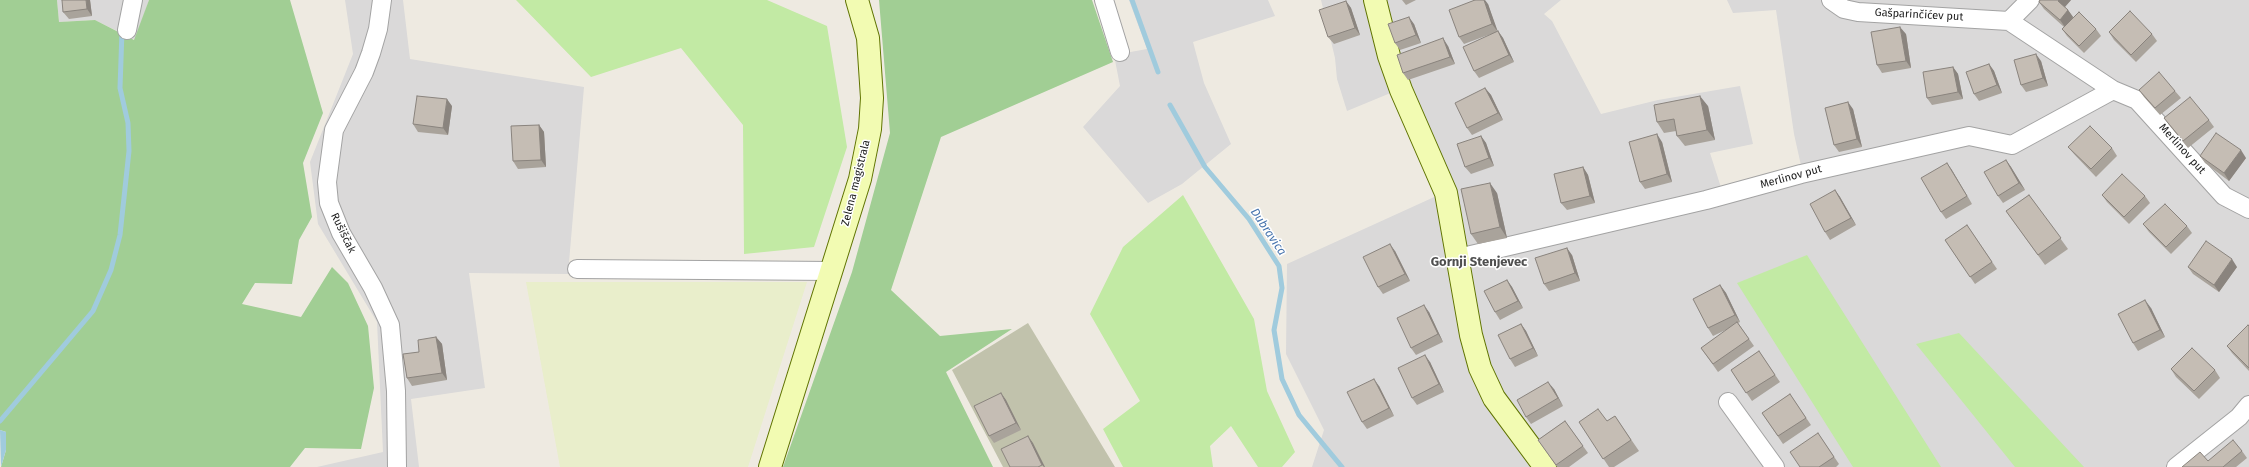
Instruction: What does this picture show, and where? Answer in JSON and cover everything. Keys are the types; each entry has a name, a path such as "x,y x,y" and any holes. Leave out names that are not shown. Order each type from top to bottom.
{"street":[{"path":"128,30 133,0"},
{"name":"Rušiščak","path":"382,0 378,29 364,72 334,130 327,182 329,203 341,233 373,288 390,325 396,391 397,467"},
{"name":"Zelena magistrala","path":"770,467 860,180 870,129 872,98 868,38 857,0"},
{"path":"1104,0 1120,52"},
{"path":"1375,0 1388,56 1398,83 1446,193 1471,336 1486,384 1505,414 1545,467"},
{"name":"Gašparinčićev put","path":"1831,0 1844,9 1858,12 2009,21"},
{"path":"2009,21 2030,0"},
{"name":"Merlinov put","path":"2009,21 2113,90 2137,100 2224,196 2249,209"},
{"name":"Merlinov put","path":"1458,258 1706,200 1801,174 1969,136 2012,145 2113,90"},
{"path":"577,269 832,271"},
{"path":"1728,402 1775,467"},
{"path":"2176,467 2239,416 2249,405"}],"shaded area":[{"path":"57,0 149,0 135,40 95,20 59,22"},
{"path":"345,0 403,0 410,59 584,87 568,274 469,273 485,388 411,399 419,467 317,467 383,452 377,322 318,224 310,162 353,54"},
{"path":"1129,0 1268,0 1275,16 1193,42 1204,83 1231,144 1182,184 1148,203 1083,127 1120,86 1114,55 1147,49"},
{"path":"1321,0 1366,0 1393,92 1347,111 1337,79 1335,58"},
{"path":"1385,0 1561,0 1544,14 1552,21 1601,114 1658,100 1740,86 1753,144 1710,153 1725,200 1804,179 1794,134 1776,10 1733,13 1727,0 2249,0 2249,467 1312,467 1324,430 1286,354 1287,264 1454,188 1396,58"},
{"path":"526,282 807,282 748,467 560,467"},
{"path":"1028,323 1115,467 1003,467 952,370"}],"green space":[{"path":"0,0 57,0 59,22 95,20 134,40 149,0 290,0 323,113 303,163 312,217 299,240 292,284 255,283 242,304 301,317 332,267 348,283 368,326 374,388 361,449 305,448 290,467 1,467 6,450 6,432 0,430"},
{"path":"516,0 767,0 827,26 847,147 814,247 744,254 743,125 681,48 591,77"},
{"path":"879,0 1092,0 1113,62 941,137 891,290 940,336 1012,329 946,372 993,467 783,467 852,272 890,133"},
{"path":"1183,195 1254,319 1267,391 1295,452 1282,467 1258,467 1231,426 1210,446 1213,467 1123,467 1103,429 1140,401 1090,314 1123,247"},
{"path":"1807,255 1941,467 1853,467 1737,283"},
{"path":"1959,333 2084,467 2015,467 1916,344"}],"water":[{"path":"0,430 6,432 6,450 1,467"}],"building":[{"path":"62,0 86,0 87,9 63,12"},
{"path":"1475,0 1484,0 1492,24 1459,37 1449,10"},
{"path":"2040,0 2059,0 2058,1 2068,10 2060,20 2039,2"},
{"path":"1346,1 1355,28 1328,37 1319,10"},
{"path":"2130,11 2152,34 2131,55 2109,32"},
{"path":"2079,12 2096,29 2079,46 2062,29"},
{"path":"1409,17 1416,35 1395,43 1388,24"},
{"path":"1900,27 1906,61 1877,65 1871,32"},
{"path":"1498,31 1509,55 1474,71 1463,47"},
{"path":"1443,38 1450,57 1403,73 1397,55"},
{"path":"2036,54 2043,78 2021,85 2014,60"},
{"path":"1989,64 1997,85 1974,94 1966,72"},
{"path":"1953,67 1958,92 1927,98 1923,72"},
{"path":"2159,72 2175,91 2155,108 2139,90"},
{"path":"1485,88 1498,113 1467,128 1455,103"},
{"path":"417,96 447,99 443,128 413,124"},
{"path":"1700,96 1707,130 1677,136 1674,119 1657,122 1654,105"},
{"path":"2190,97 2209,120 2183,141 2164,118"},
{"path":"1848,102 1857,139 1834,145 1825,108"},
{"path":"539,125 541,160 513,161 511,126"},
{"path":"2090,126 2112,148 2091,169 2068,147"},
{"path":"2216,133 2241,150 2224,173 2200,156"},
{"path":"1657,134 1667,174 1640,182 1629,142"},
{"path":"1481,136 1489,158 1465,167 1457,144"},
{"path":"2006,160 2019,183 1998,196 1984,172"},
{"path":"1947,163 1967,196 1941,212 1921,178"},
{"path":"1583,167 1590,196 1561,203 1554,174"},
{"path":"2122,174 2145,196 2124,217 2102,195"},
{"path":"1490,183 1500,227 1471,234 1461,189"},
{"path":"1835,190 1851,218 1825,232 1810,204"},
{"path":"2029,195 2061,238 2038,255 2006,211"},
{"path":"2165,204 2187,226 2166,247 2143,224"},
{"path":"1967,225 1992,262 1970,277 1945,240"},
{"path":"2206,241 2232,259 2214,285 2188,267"},
{"path":"1390,244 1405,274 1378,287 1363,257"},
{"path":"1567,248 1575,273 1544,284 1535,258"},
{"path":"1507,280 1518,301 1495,312 1484,291"},
{"path":"1720,285 1735,315 1708,328 1693,299"},
{"path":"2145,300 2160,330 2133,343 2118,314"},
{"path":"1424,305 1438,334 1411,348 1397,318"},
{"path":"1737,322 1749,339 1713,364 1701,348"},
{"path":"1521,324 1533,348 1510,359 1498,335"},
{"path":"2248,325 2249,326 2249,368 2227,346"},
{"path":"436,337 442,373 407,378 403,354 419,352 418,340"},
{"path":"2192,348 2215,370 2194,391 2171,369"},
{"path":"1759,351 1775,375 1746,393 1731,370"},
{"path":"1425,355 1439,384 1412,398 1398,368"},
{"path":"1374,379 1389,408 1362,422 1347,392"},
{"path":"1548,382 1558,398 1526,417 1517,400"},
{"path":"1001,393 1016,423 989,436 974,406"},
{"path":"1790,394 1806,418 1778,436 1762,413"},
{"path":"1598,409 1607,421 1615,416 1631,440 1603,459 1579,422"},
{"path":"1565,421 1583,446 1556,465 1538,440"},
{"path":"1818,433 1834,457 1819,467 1800,467 1790,452"},
{"path":"1028,436 1042,465 1038,467 1010,467 1001,449"},
{"path":"2233,440 2242,451 2223,467 2182,467 2200,452 2208,461"}],"waterway":[{"name":"Dubravica","path":"1132,0 1158,72"},
{"path":"0,421 93,311 111,270 120,235 129,151 128,123 120,88 122,31"},
{"name":"Dubravica","path":"1170,105 1205,167 1249,219 1279,266 1282,288 1274,330 1282,379 1299,415 1342,467"}],"district":[{"name":"Gornji Stenjevec","path":"1479,262"}]}
